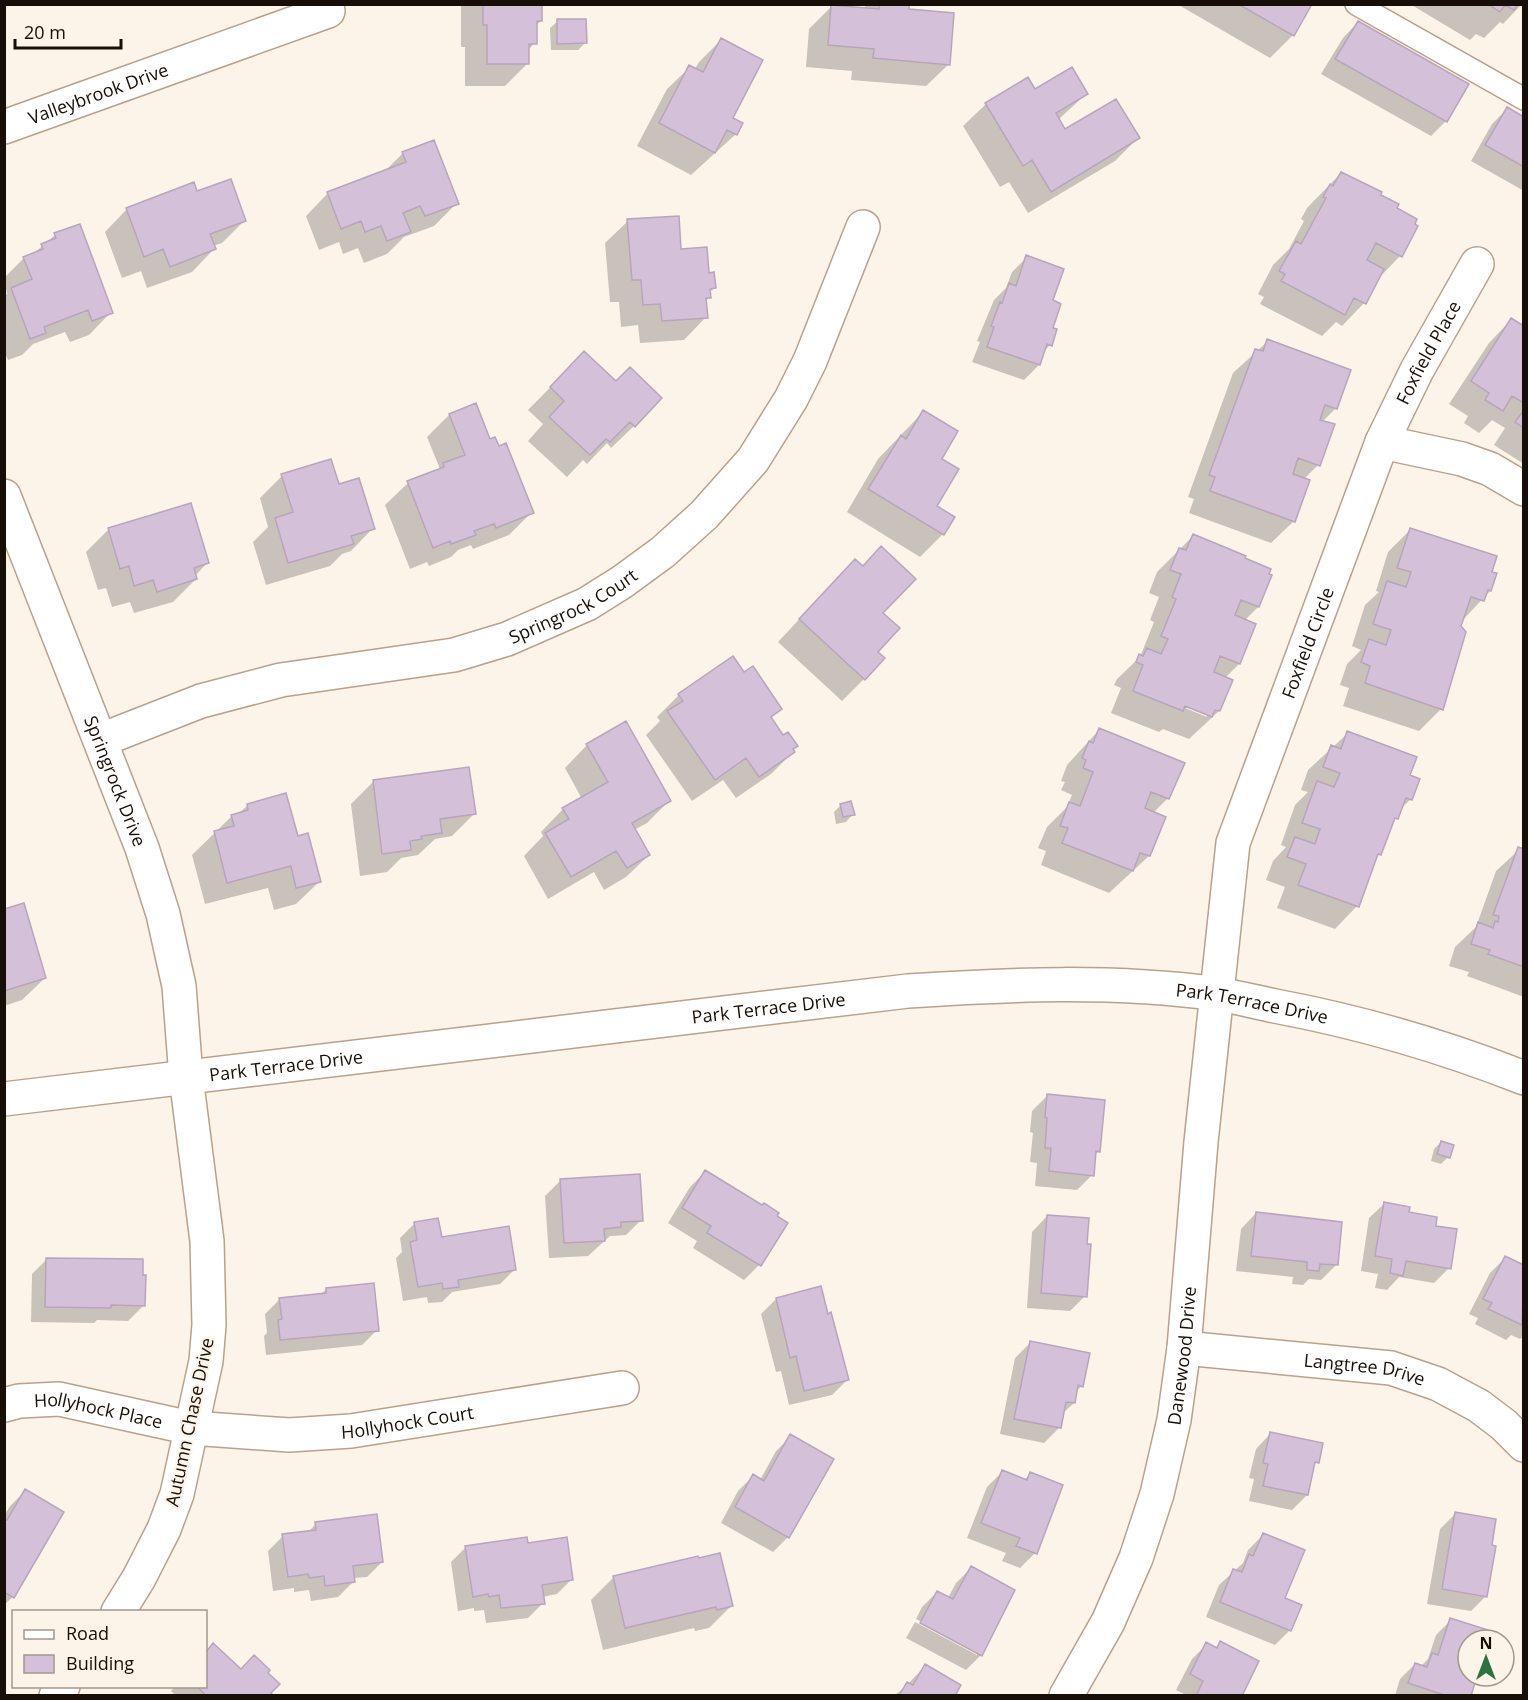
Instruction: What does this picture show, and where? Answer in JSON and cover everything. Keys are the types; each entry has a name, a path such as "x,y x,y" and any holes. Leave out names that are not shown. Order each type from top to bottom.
{"street":[{"name":"Valleybrook Drive","path":"4,128 328,10"},
{"name":"Springrock Court","path":"101,740 201,701 281,680 454,655 507,639 587,604 622,582 663,552 704,515 753,460 791,399 805,371 863,227"},
{"name":"Foxfield Place","path":"1382,442 1417,370 1477,264"},
{"path":"1382,442 1462,459 1490,470 1524,489"},
{"name":"Foxfield Circle","path":"1217,994 1233,843 1382,442"},
{"name":"Springrock Drive","path":"4,496 101,740 142,848 163,914 179,986 186,1077"},
{"name":"Park Terrace Drive","path":"4,1099 908,991 1003,984 1116,986 1217,994 1326,1016 1420,1041 1524,1078"},
{"name":"Danewood Drive","path":"1066,1695 1108,1622 1136,1558 1157,1494 1174,1420 1184,1348 1201,1142 1217,994"},
{"name":"Autumn Chase Drive","path":"119,1610 139,1578 164,1529 177,1494 206,1361 210,1325 207,1241 186,1077"},
{"name":"Langtree Drive","path":"1184,1348 1391,1368 1438,1384 1479,1406 1504,1425 1524,1445"},
{"name":"Hollyhock Court","path":"191,1428 289,1436 351,1431 622,1388"},
{"name":"Hollyhock Place","path":"4,1405 20,1401 59,1399 191,1428"}],"lane":[{"path":"1356,4 1524,99"}],"building":[{"path":"483,4 542,4 542,21 537,21 537,44 529,44 529,64 487,64 487,25 483,25"},
{"path":"879,4 909,4 909,9 954,13 950,65 873,58 874,49 828,45 831,5 879,9"},
{"path":"1238,4 1312,4 1294,36"},
{"path":"1488,4 1518,4 1514,10 1505,5 1500,12"},
{"path":"557,19 586,19 587,43 557,44"},
{"path":"1358,21 1469,84 1447,122 1335,59"},
{"path":"721,38 763,60 733,118 743,123 737,135 727,130 715,153 659,123 689,65 703,72"},
{"path":"1072,67 1088,94 1056,113 1065,129 1116,99 1140,138 1051,192 1032,160 1023,166 985,103 1028,77 1035,89"},
{"path":"1507,107 1524,117 1524,167 1485,145"},
{"path":"434,140 459,204 425,216 420,206 403,213 411,232 387,241 381,226 365,232 361,221 341,229 327,192 406,162 402,152"},
{"path":"1341,172 1382,192 1381,195 1399,204 1397,208 1417,219 1415,224 1418,226 1402,257 1376,243 1367,260 1384,269 1366,304 1354,298 1345,315 1281,281 1285,274 1279,271 1296,241 1301,244 1326,198 1323,197 1330,184 1333,186"},
{"path":"231,179 246,221 210,234 216,249 170,267 163,249 144,257 126,208 194,182 197,191"},
{"path":"679,216 681,249 707,247 709,273 714,272 716,288 710,289 711,298 706,298 708,318 662,321 660,304 643,305 641,280 632,280 627,219"},
{"path":"80,224 113,313 92,321 88,310 44,327 46,333 30,339 11,288 32,279 23,257 43,249 41,244 56,238 54,233"},
{"path":"1026,255 1064,269 1053,300 1061,304 1053,328 1057,329 1052,346 1047,344 1040,365 987,347 994,327 991,326 1000,302 1002,303 1009,283 1016,286"},
{"path":"1511,318 1524,326 1524,403 1512,396 1503,411 1485,400 1489,393 1471,381"},
{"path":"1267,339 1351,370 1337,409 1325,405 1320,420 1335,424 1320,466 1298,458 1293,474 1310,480 1295,522 1210,491 1215,477 1209,475 1255,349 1263,351"},
{"path":"584,351 616,381 630,367 662,398 635,427 630,422 610,442 606,439 590,455 549,417 564,401 550,387"},
{"path":"476,403 490,439 495,437 499,446 506,443 534,513 496,528 494,524 474,531 476,535 433,548 407,481 444,467 443,463 465,455 449,414"},
{"path":"923,410 958,431 942,459 959,469 937,506 955,517 944,535 868,489 901,435 906,439"},
{"path":"1524,410 1524,428 1515,422"},
{"path":"331,459 339,484 359,478 375,529 351,536 354,544 288,563 275,518 293,512 281,474"},
{"path":"191,503 209,563 194,568 197,579 157,592 153,580 134,586 129,566 120,569 108,528"},
{"path":"1410,528 1497,556 1492,572 1497,573 1491,591 1488,590 1484,601 1471,597 1461,626 1466,632 1443,710 1365,683 1370,666 1361,662 1369,639 1386,645 1391,630 1373,624 1387,581 1406,587 1411,572 1397,568"},
{"path":"1193,534 1246,556 1245,558 1271,569 1269,574 1272,575 1259,607 1241,600 1235,615 1256,624 1240,664 1220,656 1214,672 1233,680 1220,711 1215,710 1212,717 1185,706 1183,711 1133,691 1143,665 1136,662 1139,654 1143,656 1147,648 1161,654 1168,639 1161,636 1176,599 1172,597 1181,574 1170,570 1179,548 1186,550"},
{"path":"881,546 916,579 883,613 900,628 878,652 885,658 865,680 799,619 855,559 863,566"},
{"path":"733,656 744,672 753,666 782,709 771,717 783,735 788,732 798,746 793,749 795,752 759,777 746,758 715,780 667,711 683,701 678,694"},
{"path":"626,721 671,801 632,823 650,855 627,868 616,851 571,877 545,833 569,819 562,808 608,782 586,744"},
{"path":"1099,728 1185,763 1169,799 1151,792 1145,808 1166,817 1150,856 1140,853 1133,871 1062,843 1068,828 1060,826 1069,802 1080,806 1093,772 1083,768 1086,760 1082,758 1089,741 1093,743"},
{"path":"1347,731 1417,757 1410,775 1420,779 1412,800 1406,798 1398,819 1395,818 1381,855 1378,854 1359,907 1298,885 1306,864 1287,857 1295,837 1315,844 1320,829 1302,823 1317,781 1334,787 1340,773 1323,767 1331,745 1341,749"},
{"path":"469,767 476,814 440,819 442,833 421,836 422,839 410,841 411,850 382,854 373,780"},
{"path":"286,793 298,836 308,833 321,882 296,888 291,866 227,883 214,831 234,826 231,815 248,810 247,804"},
{"path":"851,801 855,815 843,817 840,804"},
{"path":"1518,847 1524,849 1524,967 1488,954 1490,950 1471,944 1478,922 1493,928 1495,921 1498,922 1499,916 1493,915"},
{"path":"24,903 46,978 4,991 4,909"},
{"path":"1047,1094 1105,1100 1100,1152 1096,1151 1094,1176 1049,1171 1051,1148 1045,1148"},
{"path":"1441,1141 1454,1145 1450,1158 1437,1154"},
{"path":"705,1170 762,1205 764,1203 779,1213 777,1216 788,1223 761,1266 707,1233 711,1226 682,1208"},
{"path":"640,1174 643,1221 621,1222 621,1227 604,1229 605,1241 564,1243 560,1179"},
{"path":"1384,1202 1410,1207 1409,1212 1437,1217 1436,1226 1457,1229 1451,1269 1406,1261 1403,1276 1390,1273 1392,1259 1375,1256"},
{"path":"1256,1212 1342,1222 1338,1265 1320,1264 1319,1271 1307,1270 1307,1262 1251,1256"},
{"path":"1047,1215 1089,1218 1087,1244 1091,1244 1087,1297 1041,1293"},
{"path":"438,1218 442,1237 509,1226 516,1270 458,1280 459,1287 443,1289 442,1283 418,1287 410,1242 417,1240 414,1222"},
{"path":"1505,1256 1524,1265 1522,1325 1488,1309 1492,1303 1483,1299"},
{"path":"46,1258 143,1259 143,1275 146,1275 145,1306 45,1307"},
{"path":"374,1283 379,1331 280,1340 278,1320 282,1319 279,1298 326,1293 326,1288"},
{"path":"821,1286 828,1314 831,1312 849,1380 804,1391 796,1356 790,1358 776,1298"},
{"path":"1030,1341 1090,1353 1083,1387 1078,1385 1075,1403 1066,1402 1061,1428 1014,1419"},
{"path":"1270,1432 1323,1443 1319,1463 1315,1462 1308,1495 1263,1486 1268,1464 1263,1463"},
{"path":"790,1434 834,1459 789,1538 735,1507 753,1474 764,1481"},
{"path":"1002,1470 1027,1480 1030,1472 1063,1485 1037,1554 1016,1546 1020,1538 981,1523"},
{"path":"25,1489 64,1512 14,1598 4,1592 4,1519 7,1520"},
{"path":"1455,1512 1496,1519 1492,1545 1496,1546 1487,1597 1442,1589"},
{"path":"377,1514 383,1562 353,1566 355,1582 325,1586 324,1576 309,1578 308,1574 288,1577 282,1534 316,1530 315,1522"},
{"path":"1263,1533 1305,1550 1285,1598 1302,1605 1291,1631 1220,1602 1233,1569 1242,1572 1249,1554 1253,1556"},
{"path":"527,1537 528,1543 567,1537 573,1580 542,1585 545,1604 501,1608 499,1595 489,1597 488,1594 473,1597 465,1546"},
{"path":"720,1553 733,1606 717,1610 716,1607 625,1628 613,1576"},
{"path":"971,1566 1015,1590 982,1656 920,1623 937,1591 953,1599"},
{"path":"1450,1618 1482,1628 1456,1628 1456,1688 1473,1688 1471,1696 1447,1696 1408,1683 1415,1663 1427,1667 1432,1653 1438,1655"},
{"path":"1220,1641 1259,1661 1242,1696 1196,1696 1203,1681 1190,1674 1206,1642 1217,1648"},
{"path":"213,1643 241,1669 254,1655 270,1670 268,1673 280,1684 271,1693 274,1696 206,1696 199,1688 207,1688 207,1651"},
{"path":"925,1664 961,1685 955,1696 899,1696 907,1682 913,1685"}]}
